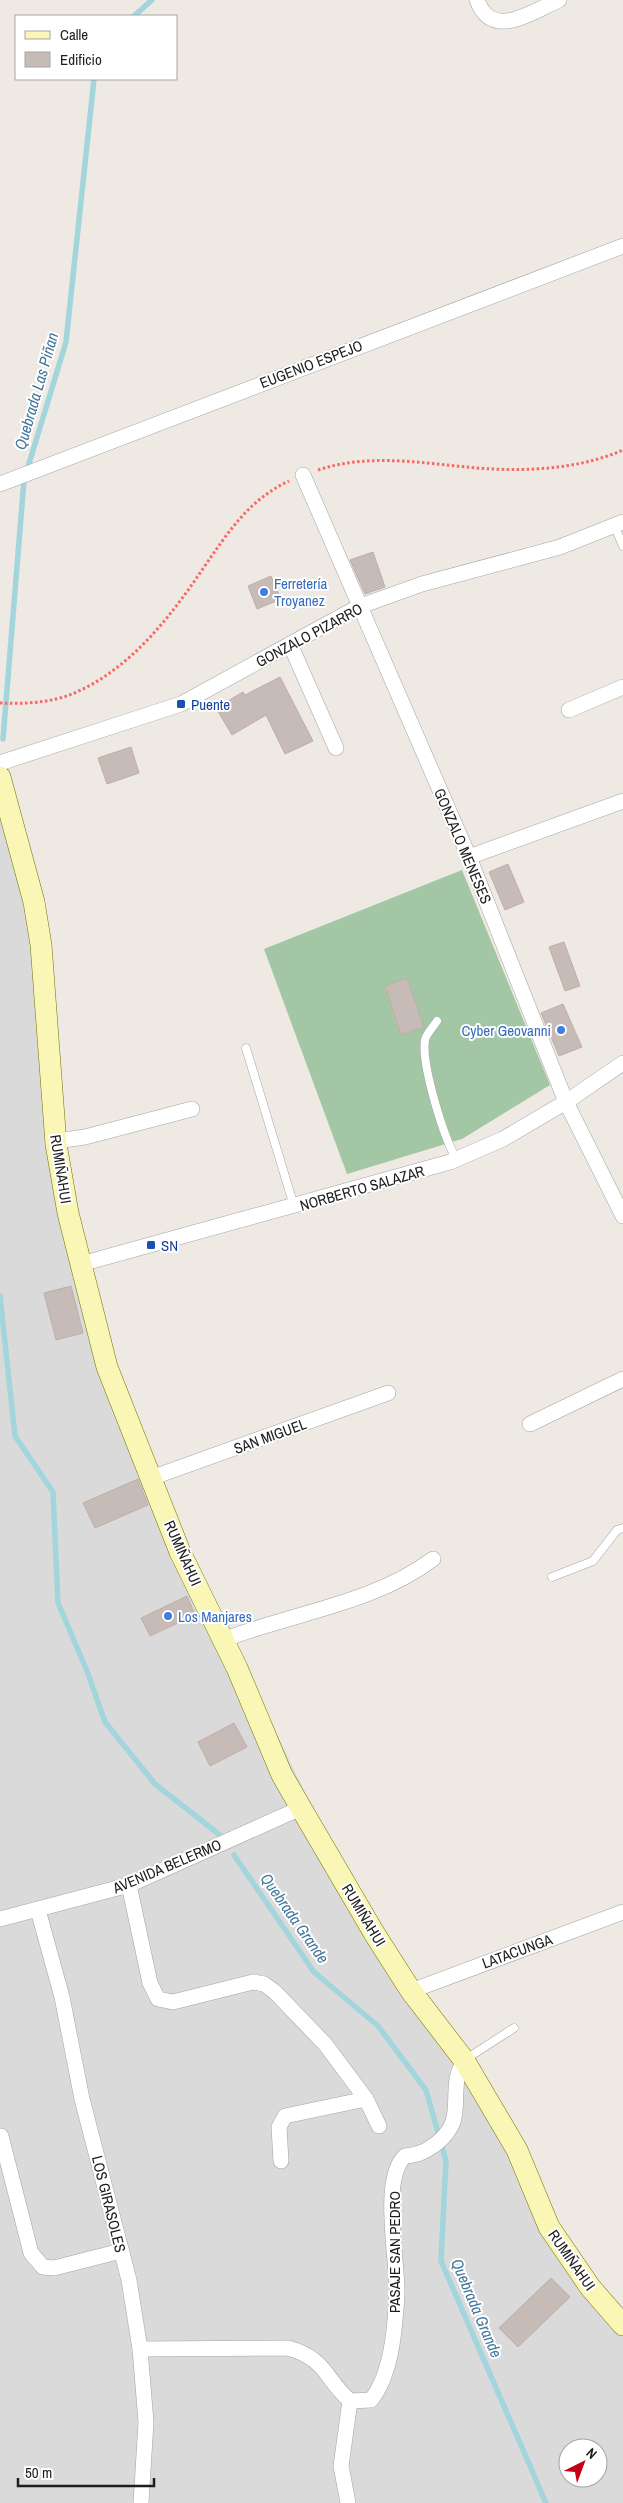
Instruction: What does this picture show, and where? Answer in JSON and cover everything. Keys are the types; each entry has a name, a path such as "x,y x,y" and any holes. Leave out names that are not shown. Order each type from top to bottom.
{"street":[{"path":"477,0 481,10 489,19 500,22 559,0"},
{"name":"EUGENIO ESPEJO","path":"2,483 623,246"},
{"name":"GONZALO MENESES","path":"303,475 358,606 469,857 566,1102 623,1216"},
{"name":"GONZALO PIZARRO","path":"0,763 181,704 358,606 422,584 560,547 618,523"},
{"path":"290,644 336,748"},
{"path":"569,710 623,687"},
{"name":"RUMIÑAHUI","path":"0,777 34,902 41,945 56,1141 68,1213 108,1367 180,1552 224,1640 282,1775 300,1808 374,1933 411,1991 464,2060 517,2150 549,2227 590,2287 623,2325"},
{"path":"469,857 623,801"},
{"name":"NORBERTO SALAZAR","path":"81,1264 294,1207 457,1160 503,1139 566,1102 623,1063"},
{"path":"56,1141 86,1138 192,1109"},
{"path":"530,1424 623,1379"},
{"name":"SAN MIGUEL","path":"151,1478 388,1393"},
{"path":"224,1640 253,1628 386,1586 433,1559"},
{"name":"AVENIDA BELERMO","path":"0,1919 129,1885 300,1808"},
{"path":"129,1885 150,1983 158,1999 173,2002 253,1982 264,1984 275,1992 325,2044 366,2100 379,2126"},
{"name":"LOS GIRASOLES","path":"38,1910 62,1998 82,2099 129,2280 140,2349 146,2422 141,2503"},
{"name":"LATACUNGA","path":"411,1991 623,1912"},
{"name":"PASAJE SAN PEDRO","path":"350,2401 371,2400 378,2391 390,2358 397,2293 392,2234 396,2169 406,2156 419,2155 446,2135 455,2116 457,2078 464,2060"},
{"path":"280,2161 279,2127 285,2116 366,2100"},
{"path":"1,2136 31,2253 43,2267 54,2268 121,2250"},
{"path":"140,2349 288,2348 306,2353 320,2365 350,2401 341,2466 348,2503"}],"lane":[{"path":"618,523 623,546"},
{"path":"438,1021 425,1039 425,1059 448,1144 457,1160"},
{"path":"246,1048 294,1207"},
{"path":"552,1577 593,1561 617,1530 623,1528"},
{"path":"464,2060 514,2028"}],"path":[{"path":"0,704 70,695 114,670 164,621 241,514 260,498 303,475 346,463 387,459 514,470 592,462 623,450"}],"shaded area":[{"path":"0,782 28,881 69,1205 122,1414 312,1807 558,2234 623,2325 623,2503 0,2503"}],"green space":[{"path":"462,870 550,1085 462,1139 347,1174 264,949"}],"building":[{"path":"373,552 385,587 365,594 350,560"},
{"name":"Ferretería Troyanez","path":"271,576 281,599 257,609 248,586"},
{"path":"280,677 313,741 285,754 266,715 232,735 216,708 243,692 245,695"},
{"path":"131,747 139,773 107,784 98,758"},
{"path":"508,864 524,902 505,910 489,872"},
{"path":"564,942 580,986 565,991 549,947"},
{"path":"407,978 424,1027 401,1035 385,986"},
{"name":"Cyber Geovanni","path":"563,1004 582,1047 559,1056 541,1013"},
{"path":"71,1286 83,1333 56,1340 44,1293"},
{"path":"138,1479 148,1505 95,1528 83,1503"},
{"name":"Los Manjares","path":"187,1596 195,1615 150,1636 141,1618"},
{"path":"234,1723 247,1747 210,1766 198,1742"},
{"path":"551,2278 570,2297 518,2347 499,2328"}],"waterway":[{"name":"Quebrada Las Piñan","path":"135,15 152,0"},
{"name":"Quebrada Las Piñan","path":"3,739 24,480 66,342 94,80"},
{"path":"0,1296 15,1436 53,1492 58,1603 87,1671 105,1722 155,1784 220,1835"},
{"name":"Quebrada Grande","path":"234,1855 314,1972 378,2026 426,2090 446,2161 441,2261 546,2503"}],"place":[{"name":"Ferretería Troyanez","path":"264,592"},
{"name":"Puente","path":"181,704"},
{"name":"Cyber Geovanni","path":"561,1030"},
{"name":"SN","path":"151,1245"},
{"name":"Los Manjares","path":"168,1616"}]}
